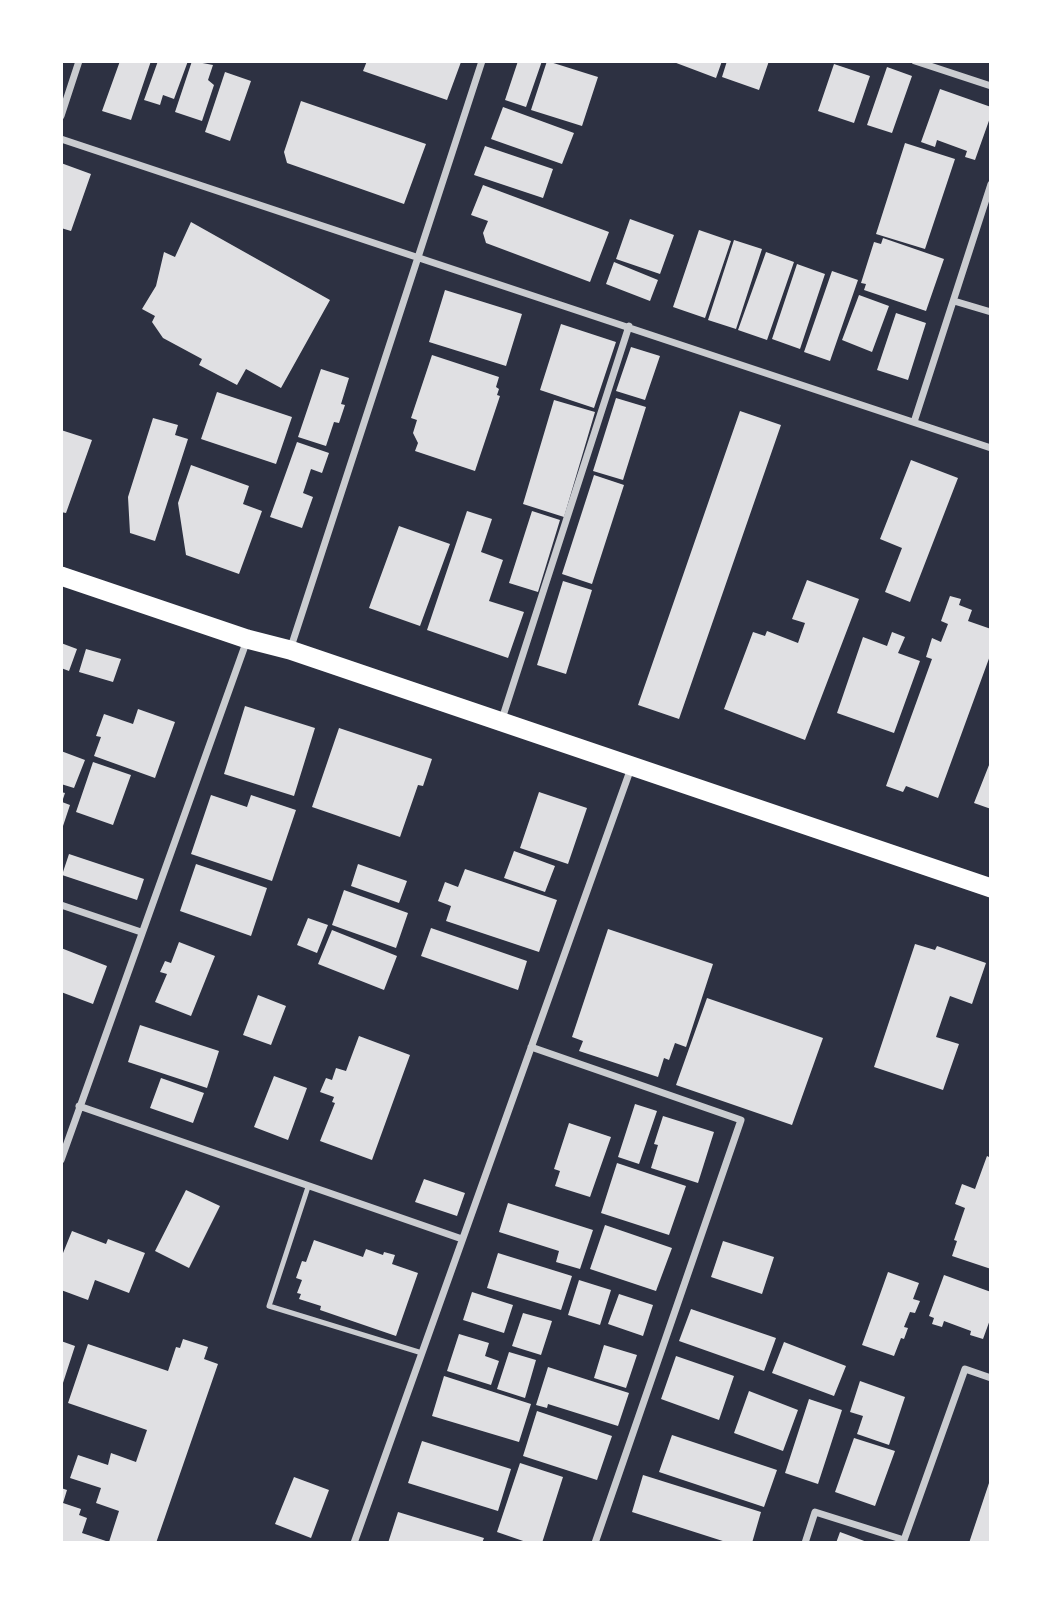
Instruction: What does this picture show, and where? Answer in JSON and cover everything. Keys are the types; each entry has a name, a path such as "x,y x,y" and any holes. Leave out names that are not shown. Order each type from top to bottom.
{"highway":[{"path":"61,576 247,639 290,650 991,888"}],"street":[{"path":"61,116 79,61"},
{"path":"290,650 482,61"},
{"path":"915,61 991,86"},
{"path":"61,139 991,448"},
{"path":"914,422 988,201 991,184"},
{"path":"954,300 991,312"},
{"path":"501,723 629,326"},
{"path":"61,1160 247,639"},
{"path":"354,1543 631,767"},
{"path":"61,905 141,932"},
{"path":"531,1047 741,1120 595,1543"},
{"path":"79,1106 462,1239"},
{"path":"805,1543 815,1513 904,1540 965,1369 991,1378"}],"lane":[{"path":"307,1187 269,1306 422,1353"}],"building":[{"path":"120,61 151,61 131,120 102,111"},
{"path":"158,61 188,61 174,99 163,95 160,105 144,100"},
{"path":"192,61 213,65 208,80 214,85 202,121 175,112"},
{"path":"367,61 461,62 447,100 363,71"},
{"path":"518,61 542,61 526,107 505,100"},
{"path":"547,61 598,77 582,126 531,110"},
{"path":"671,61 722,61 716,78"},
{"path":"727,61 769,61 759,90 722,77"},
{"path":"834,64 870,76 854,123 818,111"},
{"path":"887,67 912,76 892,133 867,125"},
{"path":"225,72 251,81 230,141 205,132"},
{"path":"940,89 991,107 991,115 975,160 965,157 967,151 937,140 935,147 921,142"},
{"path":"301,101 426,144 404,204 287,163 284,152"},
{"path":"503,107 574,133 562,164 491,139"},
{"path":"905,143 955,159 925,249 876,234"},
{"path":"485,146 553,169 543,198 474,175"},
{"path":"61,163 91,174 71,231 61,228"},
{"path":"483,185 609,232 590,282 486,243 483,233 488,221 471,215"},
{"path":"630,219 674,235 660,274 616,259"},
{"path":"191,222 330,300 281,388 246,369 237,385 199,365 202,359 163,338 152,322 155,316 142,309 156,286 164,252 175,257"},
{"path":"699,230 731,241 705,318 673,307"},
{"path":"883,238 944,259 926,311 864,290 866,284 861,283 874,242 881,244"},
{"path":"734,240 762,249 736,329 708,320"},
{"path":"766,252 794,262 767,340 738,330"},
{"path":"614,262 658,280 650,301 606,284"},
{"path":"797,264 825,274 800,349 772,339"},
{"path":"832,271 858,280 830,361 804,352"},
{"path":"445,290 522,314 506,366 429,342"},
{"path":"859,295 889,306 872,352 842,340"},
{"path":"896,313 926,323 908,380 877,370"},
{"path":"561,324 616,342 594,408 540,390"},
{"path":"631,347 660,356 645,400 616,391"},
{"path":"432,355 499,377 496,387 499,389 497,395 500,396 475,471 415,451 418,443 413,433 417,420 411,418"},
{"path":"321,369 349,378 341,404 345,405 339,423 334,422 326,446 298,437"},
{"path":"217,392 292,417 276,464 201,439"},
{"path":"616,398 646,407 623,480 593,471"},
{"path":"554,400 595,412 564,517 523,504"},
{"path":"740,411 781,425 679,719 638,705"},
{"path":"153,418 178,425 175,435 188,439 155,541 130,533 128,497"},
{"path":"61,430 92,440 66,513 61,512"},
{"path":"297,442 329,453 322,473 311,469 303,493 313,497 302,528 270,517"},
{"path":"911,460 958,478 910,602 885,592 902,548 880,539"},
{"path":"191,465 249,486 243,504 262,511 239,574 186,555 178,503"},
{"path":"594,475 624,485 592,584 562,574"},
{"path":"467,511 492,519 481,552 503,560 489,601 524,612 508,658 427,630"},
{"path":"532,511 560,520 538,592 509,583"},
{"path":"399,526 450,544 420,626 369,608"},
{"path":"807,580 859,599 805,740 724,709 753,632 765,636 767,631 798,643 805,623 792,619"},
{"path":"563,581 592,590 566,674 537,665"},
{"path":"950,596 961,599 959,605 972,610 968,621 991,629 991,653 938,798 906,786 903,792 886,786 932,659 926,657 932,638 941,642 948,624 941,621"},
{"path":"892,632 905,637 898,653 920,661 894,733 837,713 863,637 887,646"},
{"path":"61,643 77,649 69,671 61,668"},
{"path":"86,649 121,659 113,682 79,672"},
{"path":"245,706 315,728 294,796 224,774"},
{"path":"138,709 175,722 155,778 94,756 101,737 96,736 104,714 133,724"},
{"path":"339,728 432,759 423,786 418,785 400,837 312,807"},
{"path":"61,751 85,760 74,788 61,784"},
{"path":"991,760 991,809 974,803"},
{"path":"93,762 131,775 113,825 76,812"},
{"path":"61,792 65,793 62,802 70,805 62,829"},
{"path":"539,792 587,808 568,864 520,848"},
{"path":"211,795 247,807 251,795 296,810 272,881 191,854"},
{"path":"514,851 555,866 545,892 504,878"},
{"path":"69,854 144,879 137,900 62,875"},
{"path":"196,864 267,888 251,936 180,911"},
{"path":"358,864 407,881 399,903 351,886"},
{"path":"465,869 557,900 539,952 446,921 451,906 438,901 445,882 458,887"},
{"path":"344,890 408,913 396,948 332,925"},
{"path":"308,918 328,925 317,953 297,945"},
{"path":"431,928 527,961 518,990 421,956"},
{"path":"608,929 713,964 686,1047 675,1043 669,1060 664,1058 658,1077 579,1051 583,1041 572,1037"},
{"path":"332,930 397,956 384,990 318,964"},
{"path":"179,942 215,956 191,1016 155,1002 167,974 160,972 165,961 171,963"},
{"path":"915,944 935,950 937,946 986,963 972,1004 950,996 936,1037 959,1044 943,1090 874,1067"},
{"path":"61,948 107,966 93,1004 61,992"},
{"path":"258,995 286,1006 271,1045 243,1035"},
{"path":"707,998 823,1038 792,1125 676,1085"},
{"path":"140,1025 219,1051 207,1088 128,1062"},
{"path":"359,1036 410,1055 372,1160 320,1141 335,1103 332,1102 334,1097 320,1092 326,1078 332,1080 336,1068 346,1071"},
{"path":"274,1076 307,1088 288,1140 254,1127"},
{"path":"161,1078 204,1093 193,1123 150,1108"},
{"path":"635,1104 657,1111 639,1164 618,1157"},
{"path":"663,1116 714,1132 698,1183 651,1168 658,1145 654,1144"},
{"path":"569,1123 611,1137 590,1197 555,1186 560,1171 554,1169"},
{"path":"987,1156 991,1158 991,1269 952,1256 957,1241 954,1240 965,1208 955,1204 962,1184 975,1189"},
{"path":"617,1163 686,1186 669,1235 601,1213"},
{"path":"424,1179 465,1193 457,1216 415,1202"},
{"path":"186,1190 220,1206 189,1268 155,1251"},
{"path":"508,1203 593,1230 580,1269 556,1262 559,1251 499,1232"},
{"path":"605,1225 672,1248 656,1291 590,1269"},
{"path":"72,1231 106,1244 108,1239 145,1253 129,1293 95,1280 88,1300 61,1290 61,1258"},
{"path":"314,1240 363,1257 366,1249 383,1255 384,1252 395,1255 392,1264 418,1273 396,1336 320,1310 321,1306 299,1299 301,1294 297,1293 302,1280 296,1278 302,1261 306,1262"},
{"path":"723,1241 774,1257 762,1294 711,1277"},
{"path":"498,1253 572,1276 561,1310 487,1288"},
{"path":"888,1272 919,1283 913,1299 920,1301 915,1313 910,1312 904,1327 908,1328 904,1339 901,1338 894,1356 862,1345"},
{"path":"944,1275 991,1292 991,1317 983,1339 970,1335 971,1331 944,1321 942,1327 932,1324 934,1318 929,1316"},
{"path":"579,1280 611,1290 600,1325 568,1315"},
{"path":"472,1292 513,1305 504,1333 463,1320"},
{"path":"619,1294 653,1305 643,1336 608,1324"},
{"path":"691,1309 776,1338 764,1371 679,1341"},
{"path":"523,1313 552,1321 541,1355 512,1346"},
{"path":"459,1334 489,1343 485,1356 499,1361 491,1385 447,1371"},
{"path":"183,1339 208,1347 204,1359 218,1364 156,1543 61,1543 61,1488 67,1490 63,1503 81,1509 79,1515 87,1518 82,1533 109,1542 119,1511 96,1503 101,1488 70,1478 78,1455 108,1465 111,1453 136,1462 147,1430 68,1403 88,1344 168,1371 176,1347 180,1348"},
{"path":"61,1341 75,1346 62,1386 61,1386"},
{"path":"784,1342 846,1366 834,1396 772,1373"},
{"path":"604,1345 637,1355 626,1388 594,1378"},
{"path":"509,1352 536,1360 525,1398 497,1389"},
{"path":"676,1356 734,1376 719,1420 661,1399"},
{"path":"548,1367 629,1393 618,1426 548,1404 547,1408 536,1405"},
{"path":"444,1376 531,1404 519,1442 432,1416"},
{"path":"860,1381 905,1397 889,1445 857,1434 863,1416 850,1412"},
{"path":"749,1391 798,1410 783,1451 734,1433"},
{"path":"809,1399 842,1410 818,1484 785,1473"},
{"path":"537,1411 612,1436 597,1480 523,1456"},
{"path":"672,1435 777,1470 764,1507 659,1472"},
{"path":"854,1438 895,1451 875,1506 835,1492"},
{"path":"422,1441 511,1469 498,1511 408,1483"},
{"path":"520,1463 563,1477 542,1543 529,1543 497,1532"},
{"path":"643,1475 761,1512 752,1543 729,1543 632,1512"},
{"path":"294,1477 329,1490 311,1538 275,1524"},
{"path":"990,1480 991,1543 969,1543"},
{"path":"398,1512 484,1538 482,1543 388,1543"},
{"path":"840,1532 867,1542 867,1543 836,1543"}]}
